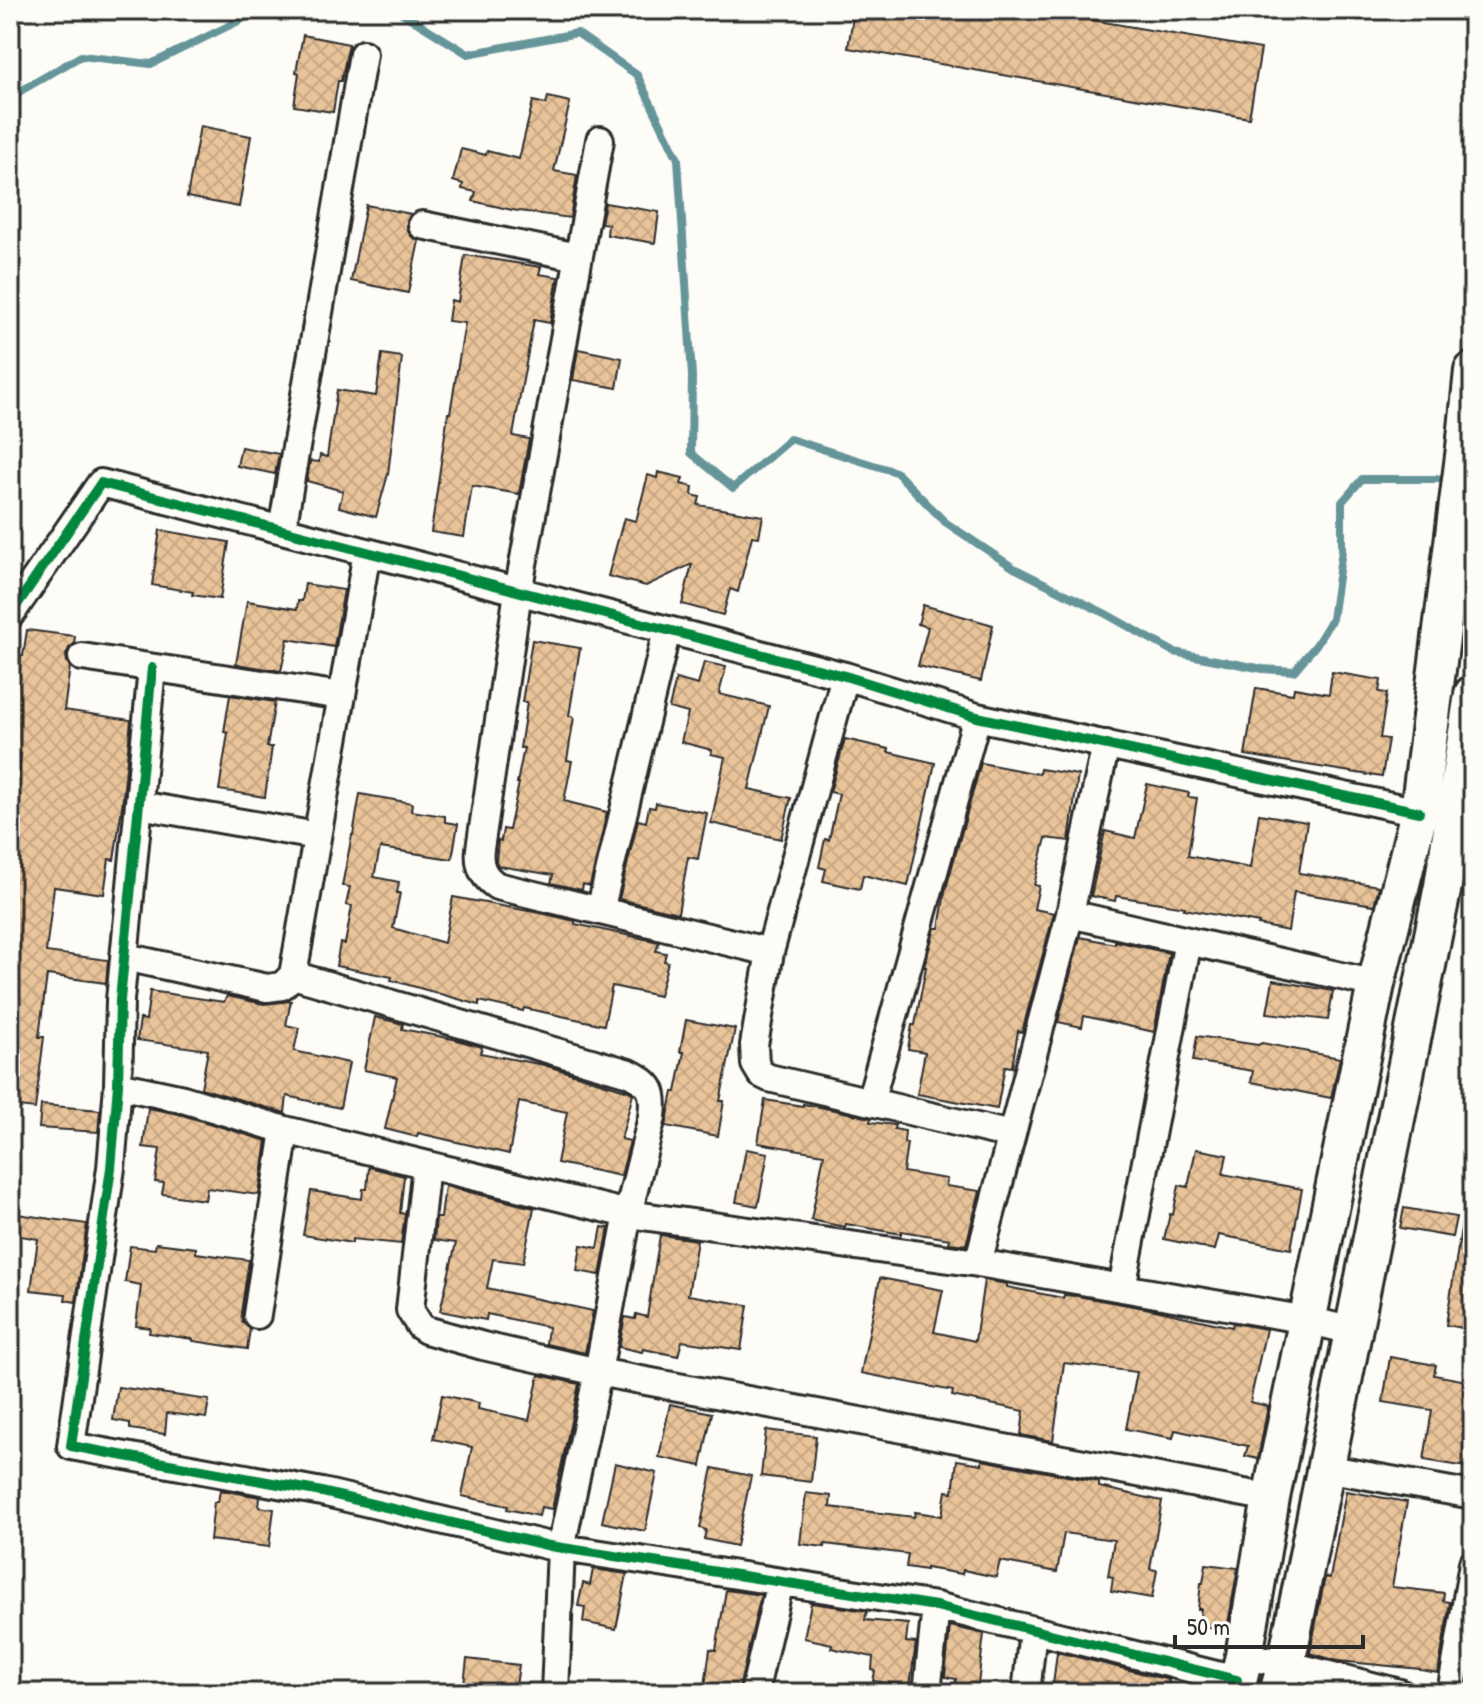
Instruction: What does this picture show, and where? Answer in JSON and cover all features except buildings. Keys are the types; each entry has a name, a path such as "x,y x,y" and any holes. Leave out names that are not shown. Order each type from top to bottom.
{"main road":[{"path":"1239,1677 1271,1498 1376,984 1419,812 1466,491 1473,371"},
{"path":"1282,1679 1467,775 1473,694"}],"street":[{"path":"282,530 363,54"},
{"path":"600,140 518,592 480,865 488,880 497,886 770,952"},
{"path":"422,225 578,257"},
{"path":"10,615 101,483 845,676 977,717 1419,812"},
{"path":"125,957 267,988 282,986 293,975 367,552"},
{"path":"600,911 667,630"},
{"path":"82,657 342,696"},
{"path":"152,668 120,1000 118,1085 111,1168 71,1446 322,1492 561,1548 936,1606 1239,1677 1400,1693"},
{"path":"845,676 770,952 754,1045 755,1064 761,1074 769,1078 1011,1135"},
{"path":"870,1102 977,717"},
{"path":"978,1263 1070,914 1106,744"},
{"path":"139,805 317,836"},
{"path":"1070,914 1376,984"},
{"path":"1122,1288 1188,941"},
{"path":"293,975 629,1073 641,1078 652,1091 654,1104 628,1214 561,1548 555,1693"},
{"path":"118,1085 183,1099 285,1130 628,1214 978,1263 1307,1320 1353,1331"},
{"path":"257,1315 285,1130"},
{"path":"426,1165 410,1310 426,1330 598,1372 1271,1498"},
{"path":"1325,1468 1473,1495"},
{"path":"1451,1693 1473,1563"},
{"path":"754,1693 780,1582"},
{"path":"927,1693 936,1606"},
{"path":"1026,1693 1033,1630"}],"waterway":[{"path":"10,97 81,56 151,64 261,10"},
{"path":"397,10 468,54 577,33 637,75 678,159 692,376 691,453 733,488 790,439 896,472 945,522 1014,568 1174,652 1263,669 1294,671 1316,645 1332,619 1342,550 1342,502 1362,479 1439,479 1452,474"}],"cycle path":[{"path":"10,615 101,483 845,676 977,717 1419,812"},
{"path":"152,668 120,1000 118,1085 111,1168 71,1446 322,1492 550,1546 936,1606 1237,1680"}]}
